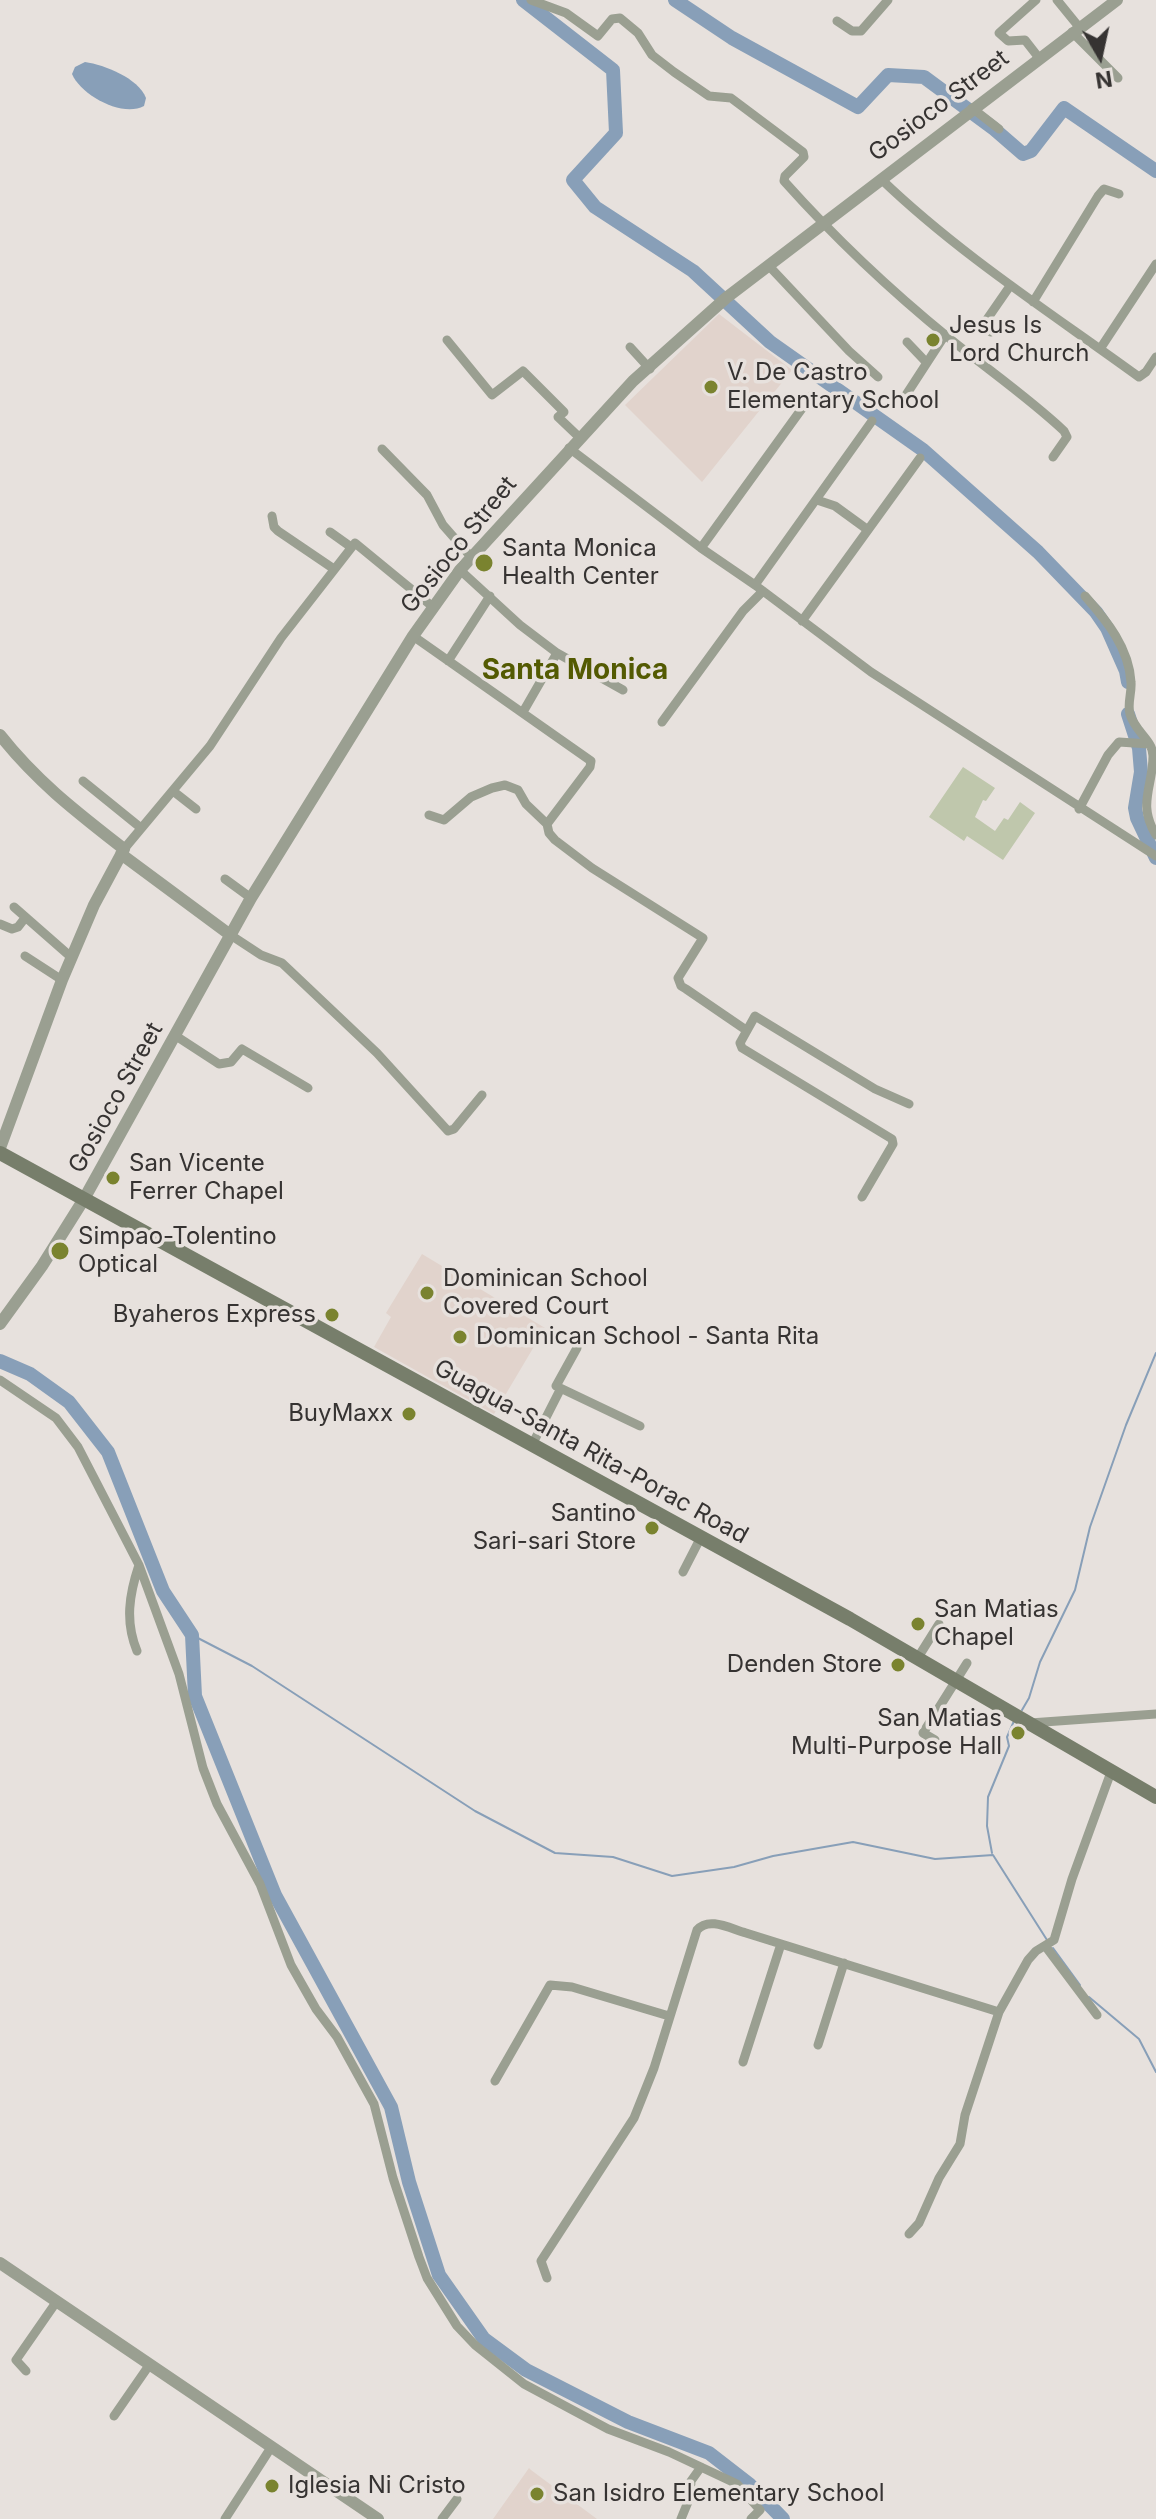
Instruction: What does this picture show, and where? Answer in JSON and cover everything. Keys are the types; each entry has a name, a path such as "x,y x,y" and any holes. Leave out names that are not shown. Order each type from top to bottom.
{"main road":[{"name":"Guagua-Santa Rita-Porac Road","path":"0,1150 701,1537 1156,1797"}],"street":[{"path":"531,0 566,13 598,36 612,19 620,18 638,33 652,55 674,72 709,96 731,98 803,152 804,157 785,176 784,181 822,223 945,335 1064,431 1067,437 1053,457"},
{"path":"837,21 852,31 861,31 888,0"},
{"path":"1036,0 999,33 1008,41 1025,40 1039,58"},
{"path":"1057,0 1076,30 1118,78"},
{"name":"Gosioco Street","path":"0,1324 42,1266 84,1199 176,1036 229,934 413,636 460,570 633,381 726,298 1117,0"},
{"path":"970,110 999,129"},
{"path":"881,179 920,217 1010,286 1139,377 1156,357"},
{"path":"1033,302 1098,196 1104,189 1119,194"},
{"path":"1100,349 1156,264"},
{"path":"769,266 849,351 878,377"},
{"path":"991,332 983,325 1010,286"},
{"path":"906,395 945,335"},
{"path":"447,340 492,395 523,371 564,412 558,417 580,438"},
{"path":"907,342 926,362"},
{"path":"630,347 650,369"},
{"path":"701,548 811,396"},
{"path":"662,722 743,611 872,421"},
{"path":"569,448 871,672 1154,855"},
{"path":"382,449 427,495 443,525 472,558"},
{"path":"802,621 920,458"},
{"path":"817,500 835,506 868,530"},
{"path":"272,516 278,531 334,569"},
{"path":"330,532 351,547"},
{"path":"0,1150 71,957 123,852 210,746 281,638 351,547 355,543 433,607"},
{"path":"460,570 520,625 557,653 623,690"},
{"path":"448,661 490,596"},
{"path":"1085,596 1110,625 1124,652 1132,685 1130,713 1137,731 1151,744 1153,754 1146,804 1150,825 1156,835"},
{"path":"413,636 591,761 590,767 547,824"},
{"path":"523,712 557,653"},
{"path":"0,735 54,795 123,852 229,934 261,955 282,963 377,1053 448,1131 454,1129 482,1095"},
{"path":"1079,809 1108,755 1119,742 1151,744"},
{"path":"83,781 141,828"},
{"path":"429,815 444,820 471,797 505,785 518,790 526,804 547,824 549,833 567,850 703,938 678,978 679,982 746,1030"},
{"path":"173,791 196,809"},
{"path":"225,879 251,898"},
{"path":"14,907 71,957"},
{"path":"0,924 12,929 25,918"},
{"path":"25,956 62,980"},
{"path":"862,1197 893,1144 892,1139 742,1048 740,1043 746,1030 755,1016 875,1089 909,1104"},
{"path":"176,1036 219,1064 231,1062 242,1049 308,1088"},
{"path":"577,1348 556,1386 640,1426"},
{"path":"0,1380 56,1418 78,1447 139,1565 179,1674 203,1768 217,1804 260,1884 291,1965 316,2009 337,2037 374,2104 393,2178 419,2257 427,2278 457,2326 475,2345 524,2384 608,2429 737,2484 760,2510 751,2519"},
{"path":"532,1445 560,1390"},
{"path":"683,1572 701,1537"},
{"path":"137,1651 129,1632 132,1593 139,1565"},
{"path":"917,1659 939,1624"},
{"path":"935,1740 923,1733 967,1663"},
{"path":"1021,1720 1156,1714"},
{"path":"909,2234 919,2223 939,2178 960,2144 965,2115 999,2012 1028,1960 1054,1940 1072,1879 1111,1772"},
{"path":"547,2278 541,2261 634,2118 654,2068 697,1930 701,1926 708,1922 999,2012"},
{"path":"743,2062 781,1944"},
{"path":"1046,1947 1097,2015"},
{"path":"818,2045 844,1963"},
{"path":"495,2081 550,1985 572,1987 669,2016"},
{"path":"0,2263 378,2519"},
{"path":"26,2371 16,2360 57,2301"},
{"path":"114,2416 150,2364"},
{"path":"225,2519 272,2446"},
{"path":"681,2519 690,2497 691,2481 701,2467"},
{"path":"442,2519 457,2499"}],"shaded area":[{"name":"V. De Castro Elementary School","path":"719,314 792,370 702,482 625,405"},
{"name":"Dominican School - Santa Rita","path":"422,1254 545,1328 494,1414 374,1347 391,1317 386,1313"},
{"name":"San Isidro Elementary School","path":"529,2468 531,2470 597,2519 493,2519"}],"green space":[{"path":"963,767 995,788 986,801 983,800 975,817 995,831 1004,818 1008,820 1020,802 1035,813 1003,860 967,836 964,841 929,817"}],"water":[{"path":"85,62 111,69 136,84 146,98 144,106 125,109 93,97 72,74 75,67"}],"waterway":[{"path":"523,0 613,70 616,133 573,180 595,207 693,271 770,342 923,450 1038,552 1096,612 1107,628 1128,682"},
{"path":"675,0 732,38 858,107 888,75 924,77 1023,154 1031,151 1064,108 1156,171"},
{"path":"1128,714 1139,748 1141,772 1135,808 1156,858"},
{"path":"1022,1710 1040,1662 1075,1590 1090,1527 1126,1425 1156,1353"},
{"path":"0,1361 30,1374 69,1402 108,1452 163,1591 192,1635 195,1696 275,1895 391,2107 409,2182 439,2275 484,2339 526,2370 628,2422 709,2453 749,2484 783,2519"},
{"path":"192,1635 252,1666 475,1811 555,1853 613,1857 672,1876 734,1867 773,1856 853,1842 935,1859 993,1855 1047,1940"},
{"path":"992,1853 987,1826 988,1797 1009,1746 1007,1737 1014,1721"},
{"path":"1053,1948 1080,1985"},
{"path":"1089,1997 1139,2039 1156,2072"}],"place":[{"name":"Jesus Is Lord Church","path":"933,340"},
{"name":"V. De Castro Elementary School","path":"711,387"},
{"name":"Santa Monica Health Center","path":"484,563"},
{"name":"San Vicente Ferrer Chapel","path":"113,1178"},
{"name":"Simpao-Tolentino Optical","path":"60,1251"},
{"name":"Dominican School Covered Court","path":"427,1293"},
{"name":"Byaheros Express","path":"332,1315"},
{"name":"Dominican School - Santa Rita","path":"460,1337"},
{"name":"BuyMaxx","path":"409,1414"},
{"name":"Santino Sari-sari Store","path":"652,1528"},
{"name":"San Matias Chapel","path":"918,1624"},
{"name":"Denden Store","path":"898,1665"},
{"name":"San Matias Multi-Purpose Hall","path":"1018,1733"},
{"name":"Iglesia Ni Cristo","path":"272,2486"},
{"name":"San Isidro Elementary School","path":"537,2494"}],"district":[{"name":"Santa Monica","path":"575,671"}]}
